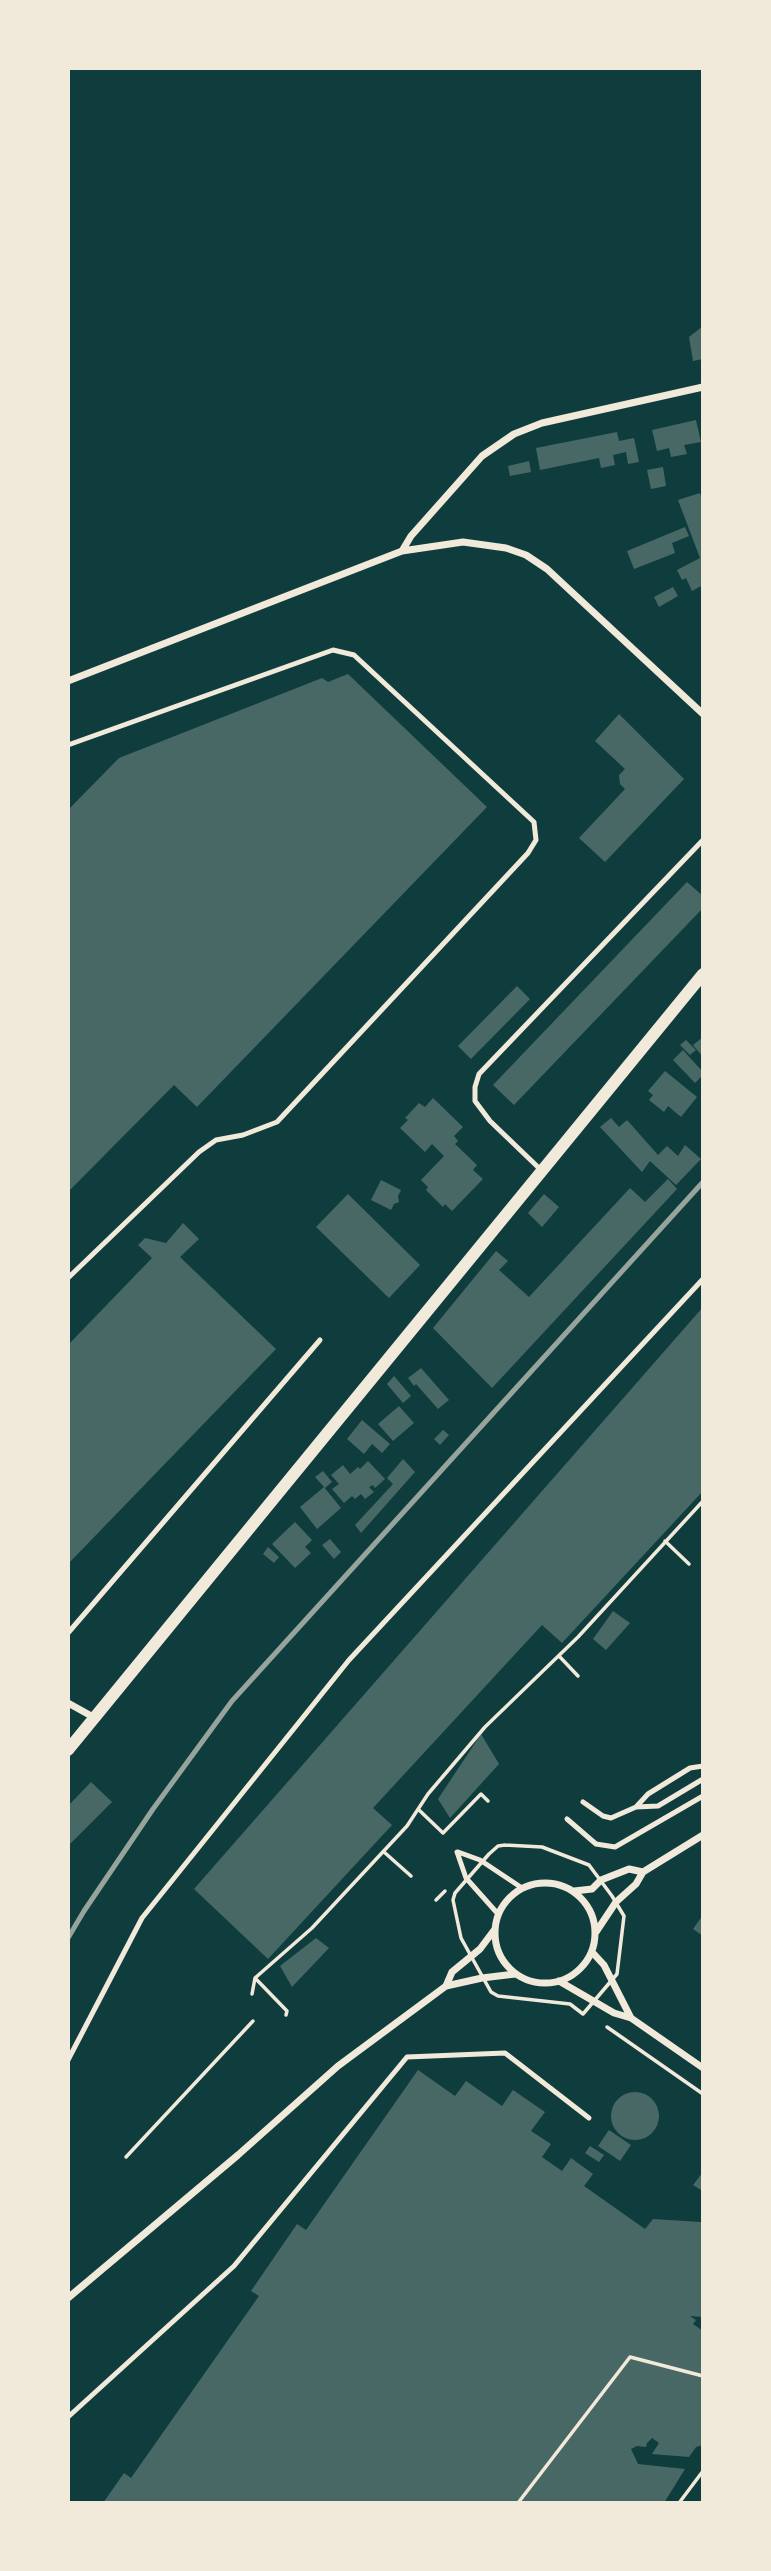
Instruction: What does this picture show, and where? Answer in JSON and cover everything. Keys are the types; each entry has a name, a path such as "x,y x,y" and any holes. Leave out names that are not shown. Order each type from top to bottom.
{"street":[{"path":"402,551 411,536 482,456 514,434 542,423 703,387"},
{"path":"68,681 402,551 463,542 506,548 526,555 547,569 575,592 703,714"},
{"path":"68,1750 703,974"},
{"path":"68,1703 95,1718"},
{"path":"68,2298 239,2155 338,2066 446,1986 515,1974 542,1983 559,1981 573,1975 584,1965 592,1952 596,1932 616,1902 636,1884 643,1872 703,1835"},
{"path":"574,1891 592,1889 601,1880 629,1870 643,1872"},
{"path":"515,1974 499,1954 495,1943 495,1928 498,1914 512,1895 522,1888 548,1882 574,1891 591,1910 596,1932"},
{"path":"446,1986 453,1972 480,1949 495,1928"},
{"path":"592,1952 608,1973 631,2018"},
{"path":"559,1981 614,2013 631,2018 703,2068"}],"lane":[{"path":"68,746 333,650 354,655 534,822 536,840 528,853 277,1122 243,1135 216,1140 199,1152 68,1278"},
{"path":"541,1170 490,1121 475,1101 479,1074 703,840"},
{"path":"68,2060 142,1919 349,1660 703,1279"},
{"path":"68,1633 320,1340"},
{"path":"636,1807 648,1794 690,1768 703,1766"},
{"path":"583,1802 603,1816 611,1818 636,1807 657,1806 703,1779"},
{"path":"567,1819 596,1844 615,1847 703,1796"},
{"path":"498,1914 466,1878 457,1852 480,1860 522,1888"},
{"path":"68,2417 234,2266 407,2057 505,2053 589,2119"}],"path":[{"path":"252,1994 255,1978 312,1928 407,1826 428,1794 485,1727 559,1656 703,1501"},
{"path":"665,1541 689,1564"},
{"path":"559,1656 578,1676"},
{"path":"418,1809 443,1833 481,1794 488,1801"},
{"path":"489,1854 498,1846 505,1845 542,1847 581,1860 589,1864 597,1874"},
{"path":"383,1852 411,1876"},
{"path":"462,1885 453,1900 461,1938 469,1951"},
{"path":"436,1900 445,1891"},
{"path":"617,1974 624,1924 620,1909"},
{"path":"255,1978 288,2011 286,2015"},
{"path":"486,1985 498,1996 570,2004 583,2014 591,2016"},
{"path":"583,2014 591,2006"},
{"path":"126,2157 253,2021"},
{"path":"602,2024 703,2094"},
{"path":"518,2503 630,2357 703,2376"},
{"path":"679,2503 703,2471"}],"building":[{"path":"703,326 703,359 693,361 689,337"},
{"path":"696,420 701,442 684,445 687,454 671,457 669,448 657,451 652,430"},
{"path":"617,432 619,441 634,438 639,462 628,464 626,452 613,455 615,465 601,468 599,458 540,470 536,448"},
{"path":"529,461 531,472 510,476 508,466"},
{"path":"663,467 666,486 651,489 647,470"},
{"path":"700,493 703,503 703,585 692,591 686,578 682,580 677,570 700,558 678,500"},
{"path":"685,527 689,536 672,543 675,553 634,569 627,551"},
{"path":"673,587 678,596 659,607 654,597"},
{"path":"348,674 487,807 197,1107 174,1085 68,1192 68,810 119,758 322,678 328,682"},
{"path":"619,714 684,779 605,862 579,838 625,789 620,784 619,775 625,769 595,741"},
{"path":"687,882 703,896 703,908 514,1105 493,1085"},
{"path":"517,986 530,999 471,1059 458,1046"},
{"path":"703,1037 703,1057 693,1045"},
{"path":"686,1040 696,1050 690,1055 680,1045"},
{"path":"683,1050 703,1072 695,1083 673,1060"},
{"path":"665,1071 697,1097 681,1117 668,1106 664,1112 649,1100 653,1095 648,1091"},
{"path":"433,1098 463,1127 454,1136 458,1141 455,1144 477,1165 473,1170 483,1179 452,1211 445,1204 443,1207 426,1190 428,1187 421,1180 444,1156 432,1144 425,1152 400,1128 419,1103 425,1107"},
{"path":"611,1118 619,1127 627,1120 658,1155 667,1146 678,1156 685,1145 701,1159 676,1185 650,1161 642,1172 600,1127"},
{"path":"668,1179 677,1189 492,1388 433,1328 496,1251 508,1261 499,1270 529,1297 630,1188 645,1202"},
{"path":"381,1180 401,1190 399,1202 394,1204 391,1210 371,1200"},
{"path":"348,1194 420,1265 389,1298 316,1227"},
{"path":"544,1194 559,1207 542,1227 528,1213"},
{"path":"183,1223 199,1239 180,1257 276,1349 68,1564 68,1345 152,1258 138,1245 145,1238 166,1243"},
{"path":"703,1307 703,1491 562,1643 542,1625 373,1808 392,1825 268,1959 194,1889"},
{"path":"421,1368 449,1400 438,1409 408,1378"},
{"path":"394,1376 411,1396 403,1403 387,1384"},
{"path":"399,1406 414,1423 393,1441 378,1424"},
{"path":"362,1420 390,1444 382,1453 372,1444 364,1454 347,1439"},
{"path":"443,1430 449,1435 440,1445 434,1439"},
{"path":"403,1459 415,1472 361,1533 355,1525 393,1484 387,1478"},
{"path":"368,1461 385,1479 375,1488 373,1485 369,1487 374,1492 365,1499 361,1494 355,1499 352,1496 344,1503 332,1489 339,1484 331,1475 343,1465 350,1474"},
{"path":"323,1471 332,1482 325,1488 315,1477"},
{"path":"324,1487 341,1508 317,1529 300,1507"},
{"path":"295,1522 312,1540 305,1547 311,1553 295,1568 272,1544"},
{"path":"330,1539 341,1552 334,1559 322,1545"},
{"path":"268,1547 279,1557 274,1563 263,1554"},
{"path":"613,1611 630,1623 606,1650 593,1639"},
{"path":"481,1734 499,1764 450,1818 438,1799"},
{"path":"91,1782 112,1802 68,1846 68,1806"},
{"path":"703,1915 703,1936 693,1929"},
{"path":"316,1938 329,1948 292,1987 280,1966"},
{"path":"418,2070 455,2096 466,2081 502,2106 513,2090 545,2112 531,2131 551,2144 542,2157 562,2171 571,2158 593,2174 584,2186 645,2229 653,2219 701,2222 703,2317 690,2316 696,2320 693,2324 703,2331 703,2445 696,2447 689,2457 652,2454 659,2443 652,2438 646,2447 637,2446 631,2449 638,2464 685,2469 664,2503 103,2503 124,2473 131,2478 259,2296 251,2291 297,2224 306,2230"},
{"path":"635,2092 652,2099 659,2116 652,2133 635,2140 618,2133 611,2116 618,2099"},
{"path":"609,2130 631,2145 620,2161 598,2146"},
{"path":"590,2146 604,2155 599,2162 585,2153"},
{"path":"703,2172 703,2188 701,2190 693,2185"}],"railway":[{"path":"68,1938 153,1809 232,1701 703,1182"}]}
